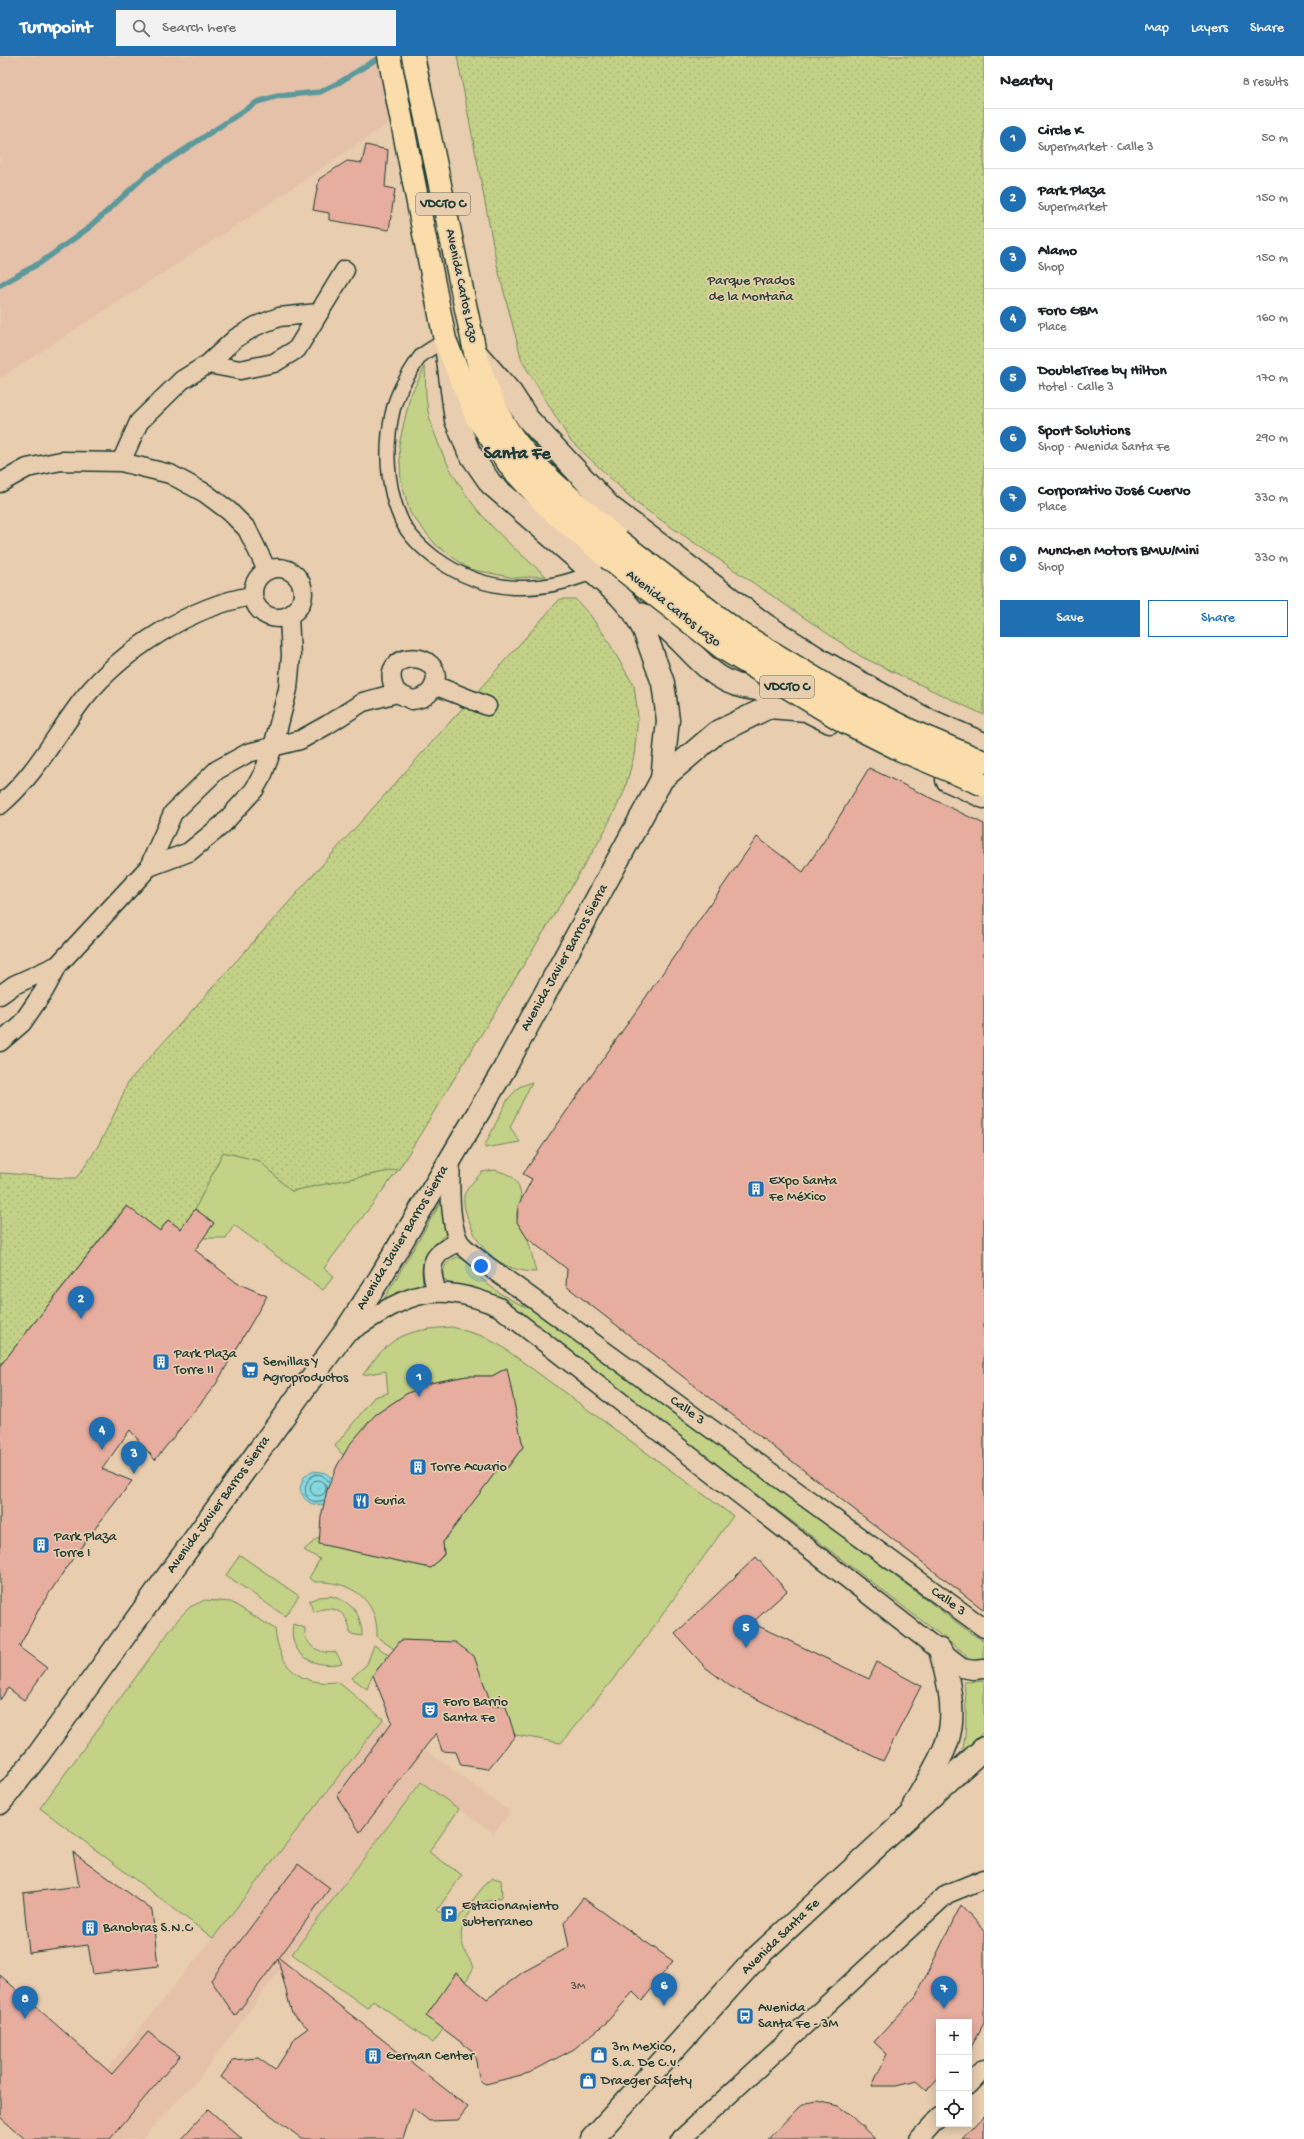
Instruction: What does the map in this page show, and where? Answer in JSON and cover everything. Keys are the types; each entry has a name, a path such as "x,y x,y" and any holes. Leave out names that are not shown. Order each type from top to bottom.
{"highway":[{"name":"Avenida Carlos Lazo","path":"389,56 445,340 477,418 512,470 549,508 607,557 724,649 845,722 901,750 984,785"},
{"name":"Avenida Carlos Lazo","path":"413,56 475,352 484,384 495,408 517,443 539,467 607,557 711,612 762,646 864,707 909,730 984,762"}],"street":[{"path":"208,364 240,370 274,363 297,349 345,270"},
{"path":"122,462 139,422 182,380 208,364 221,350 256,326 280,317 318,313"},
{"path":"445,340 421,356 399,390 391,417 388,467 400,518 421,547 450,569 476,581 502,587 531,588 558,584 607,557"},
{"name":"Avenida Carlos Lazo","path":"475,352 511,393 528,419 610,507 764,624 822,662 922,717 984,744"},
{"path":"0,483 27,468 61,461 122,462 170,474 205,493 229,511 246,529 266,570"},
{"name":"Avenida Carlos Lazo","path":"607,557 652,648 663,683 668,720 662,779"},
{"path":"277,568 287,569 295,574 301,583 304,593 302,602 297,610 289,616 279,618 270,617 261,612 255,605 252,596 256,581 266,570 277,568"},
{"path":"0,805 18,789 46,753 84,698 116,666 152,638 204,609 234,599 252,596"},
{"path":"634,612 659,621 706,668 730,683 739,686 766,690 783,688 800,680 822,662"},
{"path":"149,867 189,852 222,825 254,790 263,774 273,747 288,689 291,656 289,616"},
{"path":"415,657 428,662 434,674 434,685 431,692 420,699 405,698 397,693 393,685 393,671 400,661 415,657"},
{"path":"434,685 487,706"},
{"path":"0,1042 22,1023 44,991 58,965 149,867 173,813 217,770 248,753 300,740 363,702 397,693"},
{"name":"Avenida Javier Barros Sierra","path":"0,1802 38,1754 342,1336 380,1278 503,1071 662,779 716,733 769,707 806,710 891,754 984,797"},
{"path":"0,995 14,985 58,965"},
{"path":"437,1292 432,1270 433,1260 443,1250 459,1242 451,1204 451,1158"},
{"name":"Calle 3","path":"459,1242 517,1288 984,1628"},
{"path":"342,1336 393,1305 418,1296 437,1292 479,1299 500,1307 962,1668 974,1670 984,1669"},
{"path":"906,1820 947,1742 951,1724 949,1687 940,1650"},
{"name":"Avenida Santa Fe","path":"592,2139 758,1956 984,1748"},
{"path":"681,2139 947,1894 984,1879"},
{"path":"972,2082 984,2069"},
{"path":"919,2139 936,2120"}],"shaded area":[{"path":"0,56 377,56 390,122 243,221 0,378"},
{"path":"383,1719 510,1812 494,1833 420,1782 199,2078 141,2139 51,2139 213,1938"}],"green space":[{"name":"Parque Prados de la Montaña","path":"457,56 984,56 984,715 862,657 639,505 570,440 522,361 497,265"},
{"path":"425,367 426,395 432,426 440,448 460,486 472,503 498,533 546,576 515,578 469,569 436,545 410,513 401,481 399,445 410,396"},
{"path":"560,599 575,599 590,615 605,636 634,686 638,717 634,756 624,792 601,838 399,1169 291,1191 260,1161 223,1152 195,1209 181,1229 168,1220 160,1231 126,1206 0,1366 0,1173 57,1178 76,1178 99,1144 128,1082"},
{"path":"532,1082 510,1127 520,1142 485,1148 485,1145 508,1099 519,1087"},
{"path":"223,1152 260,1161 291,1191 399,1169 324,1268 334,1276 323,1290 234,1225 226,1238 203,1238 214,1223 195,1209"},
{"path":"495,1170 511,1176 517,1182 522,1199 517,1212 517,1217 526,1234 536,1272 513,1268 495,1259 480,1244 467,1216 464,1207 464,1196 467,1190 482,1172"},
{"path":"442,1200 448,1231 431,1250 425,1262 423,1269 423,1288 380,1306"},
{"path":"457,1257 469,1264 484,1281 499,1293 532,1310 550,1316 972,1634 984,1641 984,1665 972,1666 964,1653 521,1314 451,1286 443,1278 444,1270 450,1261"},
{"path":"452,1327 482,1336 501,1346 733,1516 637,1650 561,1743 516,1735 377,1637 373,1612 360,1594 339,1584 315,1582 309,1578 320,1559 304,1550 319,1537 320,1544 431,1568 444,1555 443,1542 501,1465 507,1469 523,1447 506,1368 492,1376 467,1376 430,1383 406,1394 375,1415 343,1455 335,1446 374,1397 388,1393 386,1371 363,1375 382,1351 390,1343 410,1333 436,1328"},
{"path":"240,1555 299,1596 285,1616 226,1575"},
{"path":"331,1596 350,1605 358,1615 362,1628 362,1636 350,1634 347,1620 344,1615 334,1609 314,1612 309,1601 319,1597"},
{"path":"205,1600 231,1602 275,1629 281,1654 286,1664 293,1671 312,1681 338,1682 383,1719 213,1938 40,1808 179,1618 190,1607"},
{"path":"293,1624 305,1628 307,1640 314,1648 330,1653 336,1652 342,1663 332,1665 323,1664 313,1662 306,1658 299,1652 294,1644 292,1635"},
{"path":"374,1645 392,1657 376,1670 367,1689 352,1678 367,1664"},
{"path":"984,1681 984,1731 962,1754 966,1718 964,1682"},
{"path":"421,1782 459,1809 429,1852 462,1875 437,1910 455,1923 487,1882 493,1878 501,1880 502,1897 477,1904 465,1920 461,1935 462,1942 464,1950 474,1967 466,1981 456,1973 444,2028 433,2043 373,2000 367,2008 292,1954"}],"water":[{"path":"314,1471 326,1473 334,1480 325,1504 312,1504 306,1500 301,1493 300,1488 304,1477"}],"building":[{"path":"366,145 388,150 385,187 395,189 389,230 329,220 329,213 313,210 319,179 347,161 362,163"},
{"name":"Expo Santa Fe México","path":"869,768 984,824 984,1610 566,1286 567,1269 527,1238 517,1222 518,1206 532,1179 523,1174 757,837 803,872 828,835"},
{"path":"127,1206 160,1231 168,1220 181,1229 195,1209 214,1223 195,1250 237,1283 267,1296 216,1384 155,1460 130,1430 102,1469 132,1481 66,1568 40,1607 19,1647 47,1668 24,1700 8,1688 0,1700 0,1366"},
{"name":"Torre Acuario","path":"507,1368 523,1447 506,1469 501,1465 443,1542 444,1554 431,1568 319,1544 321,1517 327,1490 337,1466 350,1444 375,1415 406,1394 430,1383 467,1376 492,1376"},
{"path":"756,1557 787,1591 752,1623 869,1679 877,1662 921,1686 883,1761 730,1686 705,1667 675,1634"},
{"path":"401,1640 455,1642 474,1656 492,1706 506,1707 515,1736 488,1769 461,1765 456,1752 442,1751 436,1733 360,1832 337,1796 392,1722 373,1675"},
{"name":"Banobras S.N.C","path":"73,1852 152,1910 158,1966 93,1974 88,1945 29,1953 23,1893 79,1886"},
{"name":"German Center","path":"298,1864 330,1888 279,1958 468,2107 458,2120 429,2121 413,2108 403,2139 302,2139 221,2077 233,2060 258,2058 275,2070 296,2037 308,2028 292,2014 278,1959 235,2016 211,1980"},
{"path":"583,1898 673,1961 642,2001 633,1992 606,2023 574,2049 529,2073 486,2084 480,2081 474,2052 426,2016 456,1973 487,1999 523,1972 569,1947 564,1922"},
{"path":"961,1905 984,1930 984,2023 972,2045 972,2019 936,2019 936,2080 927,2090 917,2081 896,2086 872,2086 887,2054 874,2042 916,1996"},
{"path":"0,1975 112,2074 148,2032 180,2056 110,2139 25,2139 0,2117"},
{"path":"818,2101 838,2106 848,2113 875,2139 768,2139 799,2107 805,2103"},
{"path":"208,2109 242,2139 181,2139"},
{"path":"984,2115 984,2139 962,2139"}],"waterway":[{"path":"0,285 40,263 90,227 146,175 257,102 278,96 320,92 340,82 375,60"}],"place":[{"name":"Expo Santa Fe México","path":"756,1189"},
{"name":"Park Plaza","path":"81,1319"},
{"name":"Park Plaza Torre II","path":"161,1362"},
{"name":"Semillas Y Agroproductos","path":"250,1370"},
{"name":"Circle K","path":"419,1397"},
{"name":"Foro GBM","path":"102,1450"},
{"name":"Torre Acuario","path":"418,1467"},
{"name":"Alamo","path":"134,1474"},
{"name":"Guria","path":"361,1501"},
{"name":"Park Plaza Torre I","path":"41,1545"},
{"name":"DoubleTree by Hilton","path":"746,1648"},
{"name":"Foro Barrio Santa Fe","path":"430,1710"},
{"name":"Estacionamiento subterraneo","path":"449,1914"},
{"name":"Banobras S.N.C","path":"90,1928"},
{"name":"Sport Solutions","path":"664,2006"},
{"name":"Corporativo José Cuervo","path":"944,2009"},
{"name":"Avenida Santa Fe - 3M","path":"745,2016"},
{"name":"Munchen Motors BMW/Mini","path":"25,2019"},
{"name":"3m Mexico, S.a. De C.v.","path":"599,2055"},
{"name":"German Center","path":"373,2056"},
{"name":"Draeger Safety","path":"588,2081"}],"district":[{"name":"Santa Fe","path":"517,454"}]}
